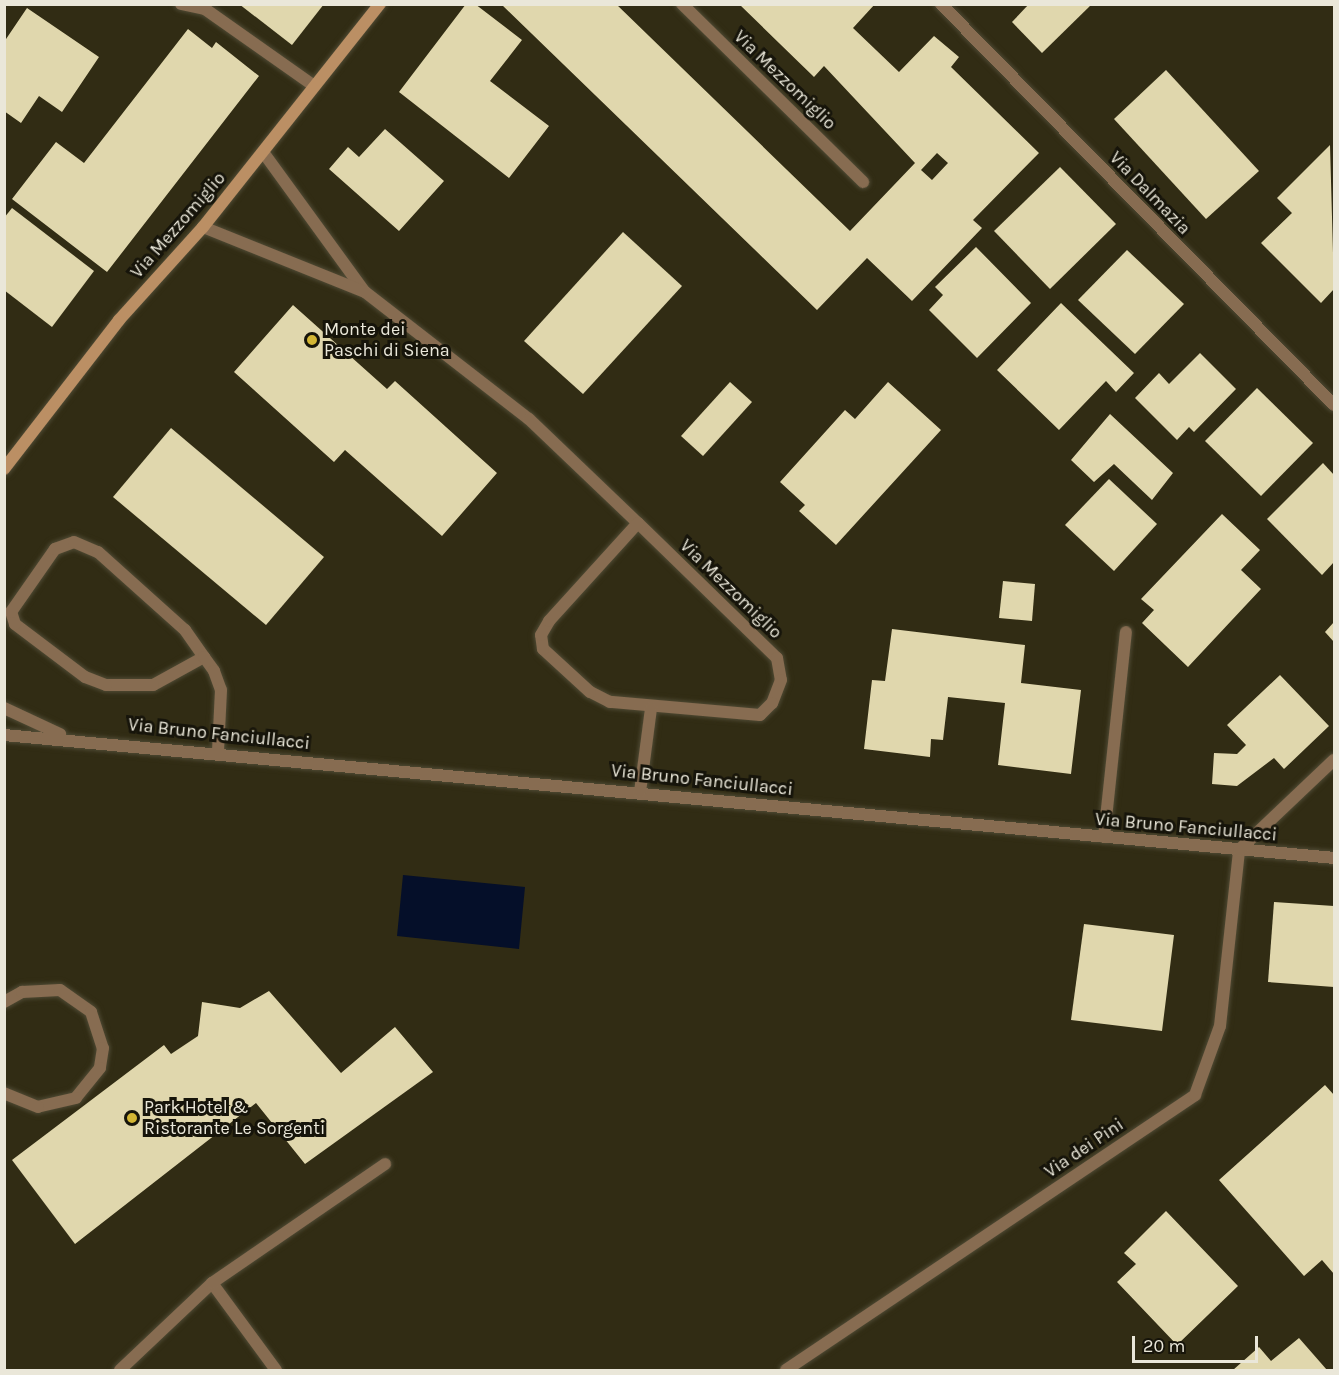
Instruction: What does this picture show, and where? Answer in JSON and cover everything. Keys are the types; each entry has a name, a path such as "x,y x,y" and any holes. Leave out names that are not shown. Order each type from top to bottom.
{"main road":[{"name":"Via Mezzomiglio","path":"4,468 119,320 204,227 380,4"}],"street":[{"path":"181,4 205,9 314,86"},
{"name":"Via Mezzomiglio","path":"681,4 863,182"},
{"name":"Via Dalmazia","path":"941,4 1335,405"},
{"path":"263,152 365,292"},
{"path":"204,227 365,292"},
{"name":"Via Mezzomiglio","path":"365,292 529,419 638,523 777,658 781,680 772,703 760,716 651,709 590,692 543,649 541,635 638,523"},
{"path":"204,657 153,685 106,685 85,677 15,624 11,612 55,549 74,542 98,552 185,630 204,657 221,690 218,752"},
{"path":"1104,837 1126,632"},
{"name":"Via Bruno Fanciullacci","path":"4,708 67,737"},
{"path":"640,792 651,709"},
{"name":"Via Bruno Fanciullacci","path":"4,735 67,737 1335,858"},
{"path":"1239,850 1335,760"},
{"name":"Via dei Pini","path":"786,1371 1195,1095 1220,1026 1239,850"},
{"path":"4,1093 38,1107 67,1102 90,1085 102,1048 100,1030 77,999 40,988 5,1002"},
{"path":"120,1371 212,1283 385,1164"},
{"path":"212,1283 276,1371"}],"water":[{"path":"403,875 525,887 519,949 397,936"}],"building":[{"path":"239,4 324,4 292,45"},
{"path":"466,4 475,4 522,40 490,81 549,126 509,178 399,92"},
{"path":"501,4 616,4 850,231 915,163 824,66 814,77 739,4 875,4 853,28 899,72 934,36 959,57 951,67 1039,153 973,220 982,228 912,301 867,258 817,310","holes":["937,153 948,163 932,180 921,170"]},
{"path":"1029,4 1092,4 1042,53 1012,22"},
{"path":"27,8 99,57 62,112 39,96 21,123 4,111 4,42"},
{"path":"188,29 212,48 216,42 259,76 107,272 12,199 56,142 84,163"},
{"path":"1166,70 1259,171 1206,219 1114,119"},
{"path":"385,129 444,181 399,231 329,169 348,147 359,157"},
{"path":"1330,145 1334,289 1321,303 1261,243 1292,213 1277,198"},
{"path":"1060,167 1116,224 1050,289 994,231"},
{"path":"12,208 94,271 52,327 4,290 4,218"},
{"path":"623,232 682,286 583,394 524,341"},
{"path":"976,247 1031,303 977,358 929,310 943,295 935,287"},
{"path":"1127,250 1184,304 1135,354 1078,300"},
{"path":"1061,303 1134,373 1116,392 1106,381 1059,430 997,370"},
{"path":"293,305 387,389 395,381 497,473 442,536 345,450 334,462 234,372"},
{"path":"1200,353 1236,389 1194,432 1189,427 1177,440 1135,398 1159,373 1169,384"},
{"path":"730,382 752,402 703,456 681,436"},
{"path":"888,382 941,430 836,545 799,511 805,505 780,482 845,410 855,419"},
{"path":"1257,388 1313,443 1261,496 1205,441"},
{"path":"1110,414 1173,473 1152,500 1114,464 1094,482 1071,460"},
{"path":"171,428 324,557 266,625 113,497"},
{"path":"1323,463 1334,475 1334,562 1322,575 1267,519"},
{"path":"1109,479 1157,524 1114,571 1065,525"},
{"path":"1222,514 1260,550 1241,570 1261,589 1188,667 1142,623 1154,610 1141,599"},
{"path":"1003,581 1035,584 1032,621 999,618"},
{"path":"1334,622 1334,642 1325,632"},
{"path":"892,629 1025,645 1021,683 1081,690 1071,774 998,765 1005,703 948,697 943,740 931,739 930,757 864,749 872,680 885,681"},
{"path":"1280,675 1329,726 1284,769 1274,758 1237,786 1212,784 1214,753 1237,754 1246,745 1227,725"},
{"path":"1274,902 1334,906 1334,987 1268,982"},
{"path":"1084,924 1174,935 1162,1031 1071,1020"},
{"path":"269,991 341,1073 395,1027 433,1072 305,1164 256,1103 75,1244 12,1160 164,1045 171,1054 198,1036 202,1002 240,1008"},
{"path":"1325,1085 1334,1095 1334,1274 1322,1260 1304,1276 1219,1180"},
{"path":"1166,1211 1238,1286 1177,1345 1117,1282 1136,1264 1124,1253"},
{"path":"1299,1338 1327,1370 1233,1370 1259,1347 1271,1361"}],"place":[{"name":"Monte dei Paschi di Siena","path":"312,340"},
{"name":"Park Hotel & Ristorante Le Sorgenti","path":"132,1118"}]}
